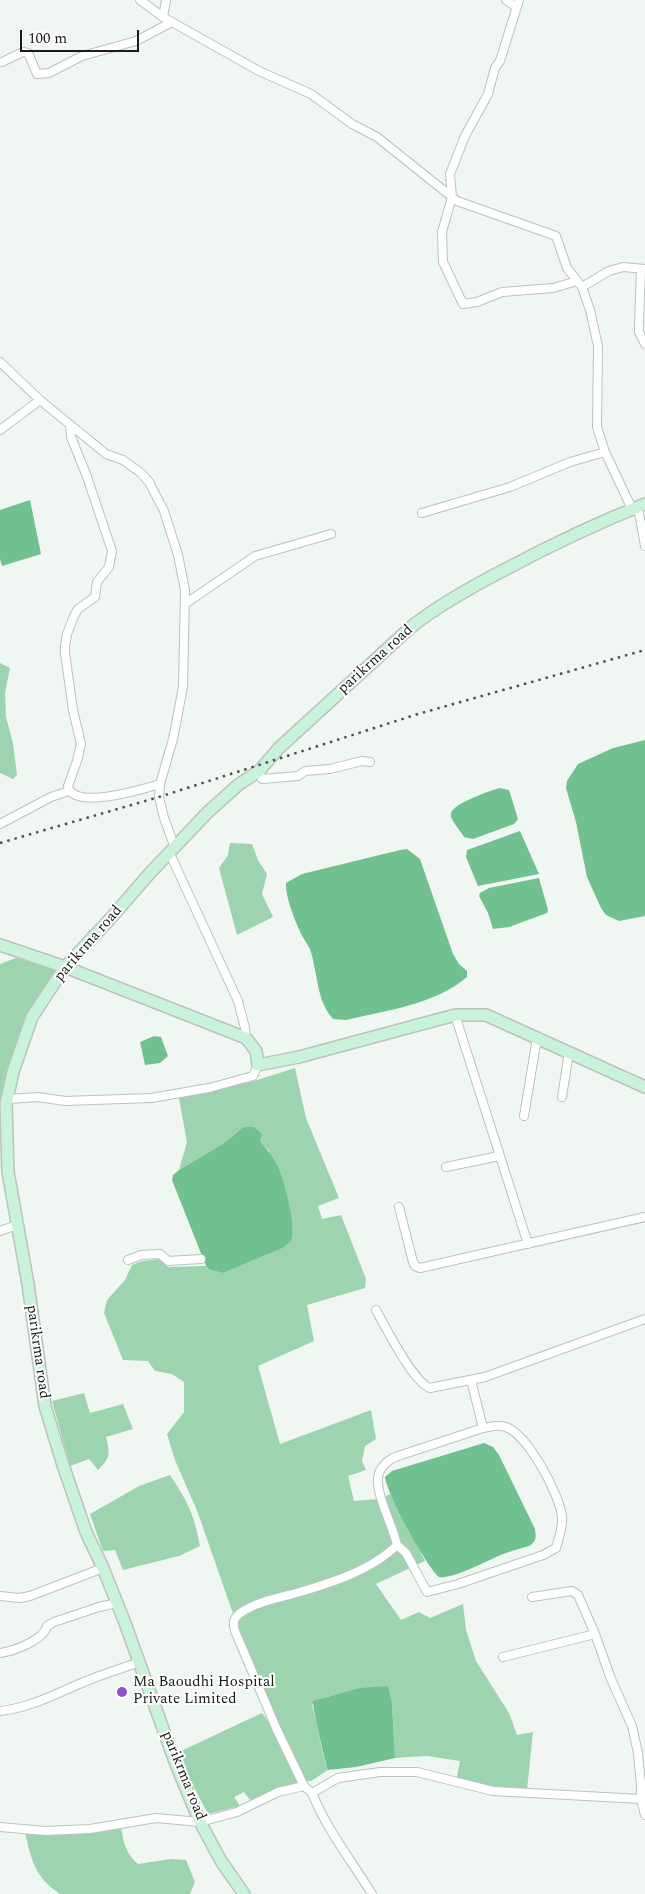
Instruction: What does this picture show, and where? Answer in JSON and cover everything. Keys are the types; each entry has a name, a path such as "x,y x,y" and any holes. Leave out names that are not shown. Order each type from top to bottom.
{"street":[{"path":"140,0 163,17 259,71 311,94 352,124 377,137 457,201 556,236 567,268 580,284 590,310 598,346 597,427 605,452 638,506 645,546"},
{"path":"163,17 166,0"},
{"path":"506,0 518,4 500,62 495,68 488,94 465,136 450,174 452,197 442,232 443,262 463,304 477,302 502,292 580,284 623,266 643,269 639,332 645,344"},
{"path":"2,62 23,52 28,53 36,74 49,72 82,56 136,41 172,22"},
{"path":"0,362 40,400 106,454 133,466 149,482 164,511 178,555 185,590 185,604 183,687 173,739 160,784 159,797 172,851 238,1001 246,1038"},
{"path":"0,430 40,400"},
{"path":"70,425 71,437 86,474 112,551 109,567 97,582 95,597 78,609 67,634 65,653 75,721 81,744 78,761 68,786 69,791 74,796 83,798 101,797 160,784"},
{"path":"422,513 510,487 570,462 605,452"},
{"name":"parikrma road","path":"244,1894 221,1861 200,1822 175,1762 117,1603 86,1532 45,1406 28,1284 8,1172 5,1102 32,1017 65,967 208,812 238,784 259,771 279,748 411,627 433,610 534,554 638,506"},
{"path":"185,604 255,556 331,534"},
{"path":"259,771 262,779 275,778 298,776 305,771 330,769 362,761 370,762"},
{"path":"0,824 51,797 69,791"},
{"path":"0,945 65,967 246,1038 256,1051 258,1065 253,1076 209,1088 151,1098 65,1101 38,1097 5,1102"},
{"path":"258,1065 455,1016 486,1015 645,1087"},
{"path":"455,1016 528,1244"},
{"path":"524,1116 537,1038"},
{"path":"562,1097 569,1052"},
{"path":"446,1167 499,1156"},
{"path":"399,1207 413,1262 417,1267 424,1268 458,1260 462,1257 645,1217"},
{"path":"0,1231 17,1225"},
{"path":"128,1260 141,1255 160,1254 168,1261 201,1259"},
{"path":"376,1310 399,1351 421,1382 426,1386 438,1387 471,1380 520,1365 645,1318"},
{"path":"471,1380 483,1428"},
{"path":"499,1425 510,1429 531,1450 538,1460 557,1497 562,1517 556,1548 543,1555 458,1584 427,1592 406,1553 397,1545 381,1496 378,1478 386,1462 398,1456 483,1428 499,1425"},
{"path":"372,1894 332,1834 312,1793 304,1786 277,1730 235,1631 234,1624 235,1619 240,1613 270,1600 330,1584 382,1558 397,1545"},
{"path":"0,1596 20,1598 30,1596 103,1568"},
{"path":"532,1597 565,1591 576,1593 595,1634 611,1679 636,1737 645,1815"},
{"path":"0,1653 20,1647 38,1638 46,1631 47,1626 54,1622 99,1606 117,1603"},
{"path":"503,1657 595,1634"},
{"path":"0,1711 34,1703 96,1677 139,1662"},
{"path":"312,1793 338,1778 380,1772 417,1772 492,1791 642,1799"},
{"path":"0,1827 45,1831 115,1825 156,1818 200,1822 237,1812 278,1792 304,1786"}],"shaded area":[{"path":"30,500 41,554 2,566 0,559 0,510"},
{"path":"0,663 10,668 5,693 6,717 13,743 17,775 13,779 0,773"},
{"path":"645,740 645,916 619,921 606,915 587,877 576,822 566,788 567,781 578,764 613,748"},
{"path":"499,788 509,790 518,819 514,824 473,839 464,837 452,818 451,813 458,805"},
{"path":"520,831 539,874 478,886 466,857 467,850"},
{"path":"230,843 252,844 258,860 267,874 262,894 273,917 237,935 219,868 228,855"},
{"path":"407,849 420,859 453,954 459,964 467,971 467,977 440,994 410,1005 346,1020 333,1019 327,1012 320,995 313,958 292,912 287,896 286,883 302,874"},
{"path":"539,878 548,910 547,913 509,927 493,929 488,913 479,896 480,893 489,888"},
{"path":"16,958 59,971 31,1007 16,1045 3,1099 0,1098 0,964"},
{"path":"154,1036 161,1037 168,1056 160,1063 145,1065 140,1042"},
{"path":"295,1068 306,1118 339,1198 318,1206 322,1219 341,1215 366,1279 365,1288 307,1305 314,1341 258,1366 280,1444 371,1410 376,1439 365,1446 362,1461 366,1470 348,1476 354,1501 378,1499 391,1494 425,1561 376,1584 401,1620 419,1612 430,1618 463,1604 466,1630 476,1661 509,1713 517,1735 533,1732 527,1790 495,1788 456,1781 460,1761 427,1756 395,1758 392,1703 387,1686 326,1697 312,1705 328,1770 311,1781 302,1781 240,1634 198,1513 175,1460 167,1434 184,1412 184,1382 172,1374 155,1371 148,1361 123,1360 104,1313 107,1300 125,1280 132,1265 142,1261 160,1259 168,1267 206,1266 210,1270 223,1273 283,1248 290,1243 269,1151 260,1141 242,1128 224,1143 179,1170 187,1142 178,1093 251,1082"},
{"path":"254,1127 262,1134 260,1141 278,1167 289,1204 292,1234 290,1243 283,1248 223,1273 210,1270 206,1266 172,1180 173,1175 179,1170 224,1143 242,1128"},
{"path":"84,1393 90,1413 123,1404 133,1429 106,1437 108,1455 98,1470 89,1459 70,1466 52,1401"},
{"path":"484,1443 493,1447 499,1455 535,1529 535,1539 529,1546 506,1553 463,1572 439,1577 425,1559 408,1529 392,1498 385,1477 392,1471"},
{"path":"170,1475 190,1509 200,1546 179,1556 123,1570 115,1550 103,1551 90,1514 139,1486"},
{"path":"388,1686 392,1703 395,1758 356,1767 328,1770 313,1701 360,1688"},
{"path":"262,1713 271,1725 299,1782 250,1800 244,1792 234,1797 240,1806 208,1814 187,1774 181,1751"},
{"path":"121,1826 126,1847 138,1864 171,1859 186,1860 195,1882 190,1894 60,1894 40,1875 33,1861 25,1833 49,1834"}],"railway":[{"path":"0,843 159,797 418,714 645,650"}],"place":[{"name":"Ma Baoudhi Hospital Private Limited","path":"122,1692"}]}
